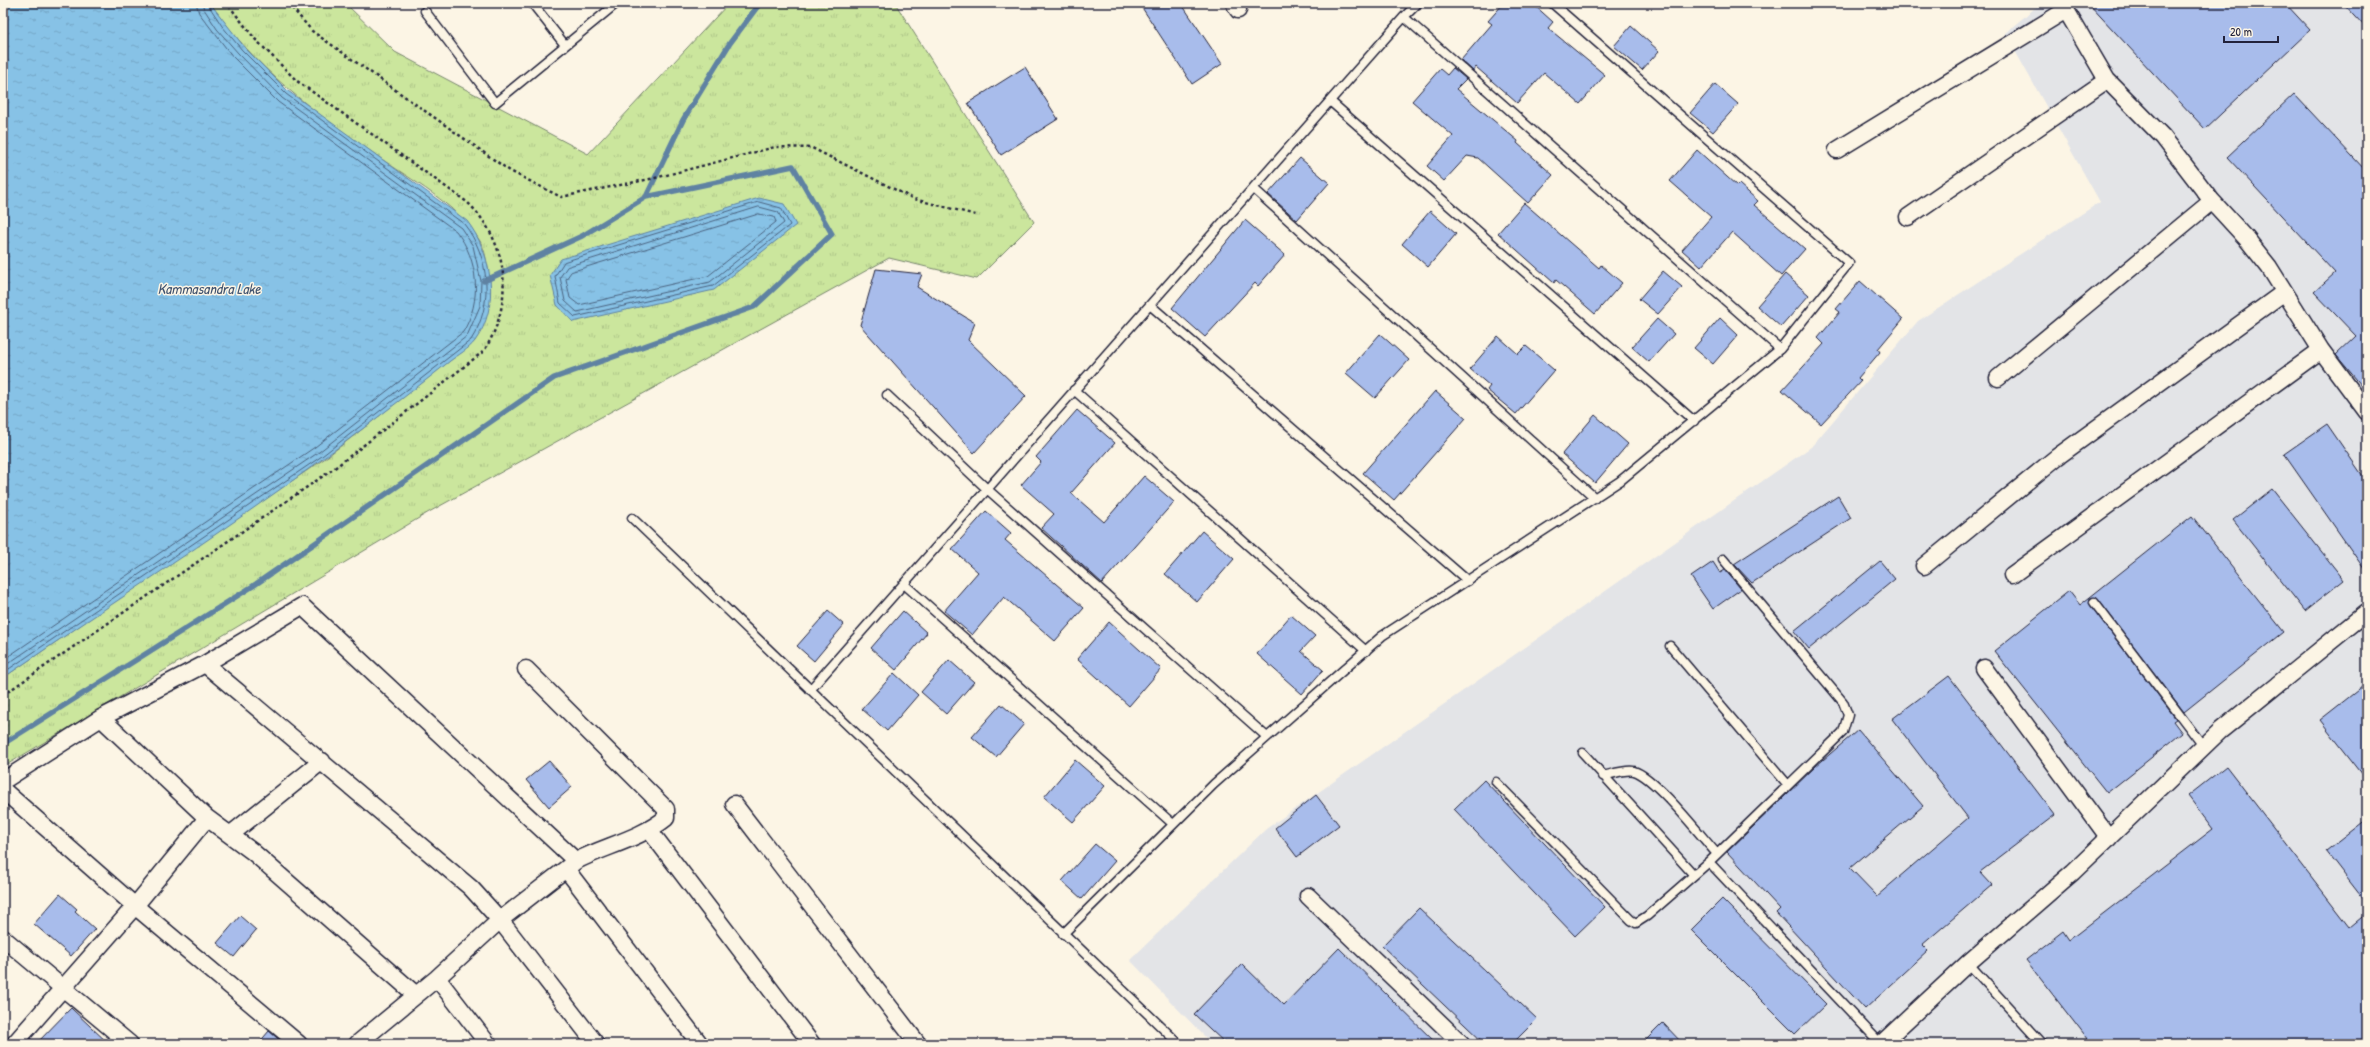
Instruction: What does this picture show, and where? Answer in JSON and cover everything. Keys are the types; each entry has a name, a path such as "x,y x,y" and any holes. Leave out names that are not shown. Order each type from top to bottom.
{"street":[{"path":"1837,150 2065,5 2107,80 2164,137 2212,201 2246,238 2269,267 2283,294 2321,350 2367,412"},
{"path":"1908,217 2107,80"},
{"path":"1998,378 2212,201"},
{"path":"1924,566 2057,457 2283,294"},
{"path":"2012,575 2321,350"},
{"path":"3,781 101,718 205,664 302,606 571,865 700,1044"},
{"path":"1881,1044 1968,963 2073,872 2204,747 2367,612"},
{"path":"205,664 471,888 500,920 596,1044"},
{"path":"357,1044 437,978 500,920 571,865 598,850 650,831 666,818 666,809 526,668"},
{"path":"1984,668 2108,838"},
{"path":"101,718 207,818 230,835 416,995"},
{"path":"230,835 322,761"},
{"path":"3,790 135,906 299,1044"},
{"path":"734,804 918,1044"},
{"path":"14,1044 135,906 207,818"},
{"path":"650,831 812,1044"},
{"path":"1308,896 1462,1044"},
{"path":"3,938 130,1044"},
{"path":"437,978 488,1044"}],"lane":[{"path":"532,3 565,45"},
{"path":"425,10 495,103 617,3"},
{"path":"810,690 1404,17 1418,3"},
{"path":"1063,934 1214,784 1382,636 1620,481 1780,350 1849,263 1552,3"},
{"path":"1404,17 1780,350"},
{"path":"1330,101 1694,421"},
{"path":"1253,188 1595,498"},
{"path":"1150,305 1468,580"},
{"path":"1074,390 1366,651"},
{"path":"887,395 987,490 1267,737"},
{"path":"632,518 1179,1044"},
{"path":"1496,782 1631,920 1636,922 1642,920 1709,862 1843,732 1847,721 1848,711 1843,702 1723,559"},
{"path":"904,584 1173,824"},
{"path":"2094,602 2204,747"},
{"path":"1670,646 1788,785"},
{"path":"1583,753 1694,875"},
{"path":"1603,776 1632,770 1644,777 1659,790 1717,854"},
{"path":"1709,862 1881,1044"},
{"path":"1968,963 2042,1044"}],"path":[{"path":"3,694 332,470 484,351 498,324 504,296 501,263 493,236 477,212 467,202 297,81 255,39 227,3"},
{"path":"288,3 312,31 510,171 561,196 655,178 775,148 812,148 914,199 976,215"}],"shaded area":[{"path":"2041,3 2367,3 2367,1044 1212,1044 1130,960 1266,829 1811,447 1918,321 2100,202 2005,33"}],"green space":[{"path":"210,3 345,3 395,52 588,154 729,3 895,3 1034,222 977,279 889,258 429,512 3,767 3,678 324,459 474,342 486,314 490,285 486,258 480,241 470,227 446,204 307,105 286,87 247,49"}],"water":[{"name":"Kammasandra Lake","path":"3,3 210,3 245,48 288,91 467,221 476,234 487,264 490,280 490,296 488,312 483,327 473,344 467,349 292,481 196,548 3,678"},
{"path":"759,198 784,204 796,225 714,290 573,322 557,305 550,275 561,259"}],"building":[{"path":"1139,3 1181,3 1222,64 1192,84"},
{"path":"1504,3 1532,3 1553,22 1548,28 1605,75 1580,104 1544,73 1517,103 1476,67 1473,71 1461,60 1492,24 1488,21"},
{"path":"2088,3 2285,3 2310,30 2205,129"},
{"path":"2343,3 2367,3 2367,29"},
{"path":"1631,26 1659,51 1642,70 1614,46"},
{"path":"1025,67 1058,119 1001,155 968,103"},
{"path":"1453,68 1466,79 1456,89 1518,141 1517,143 1553,175 1528,203 1478,158 1467,156 1444,181 1427,166 1453,136 1412,101 1440,69 1447,75"},
{"path":"1715,84 1738,104 1713,132 1690,113"},
{"path":"2294,94 2367,172 2367,392 2336,355 2356,336 2314,292 2335,273 2227,157"},
{"path":"1697,150 1737,186 1739,184 1758,201 1754,205 1805,249 1781,276 1732,232 1701,267 1682,250 1711,217 1670,181"},
{"path":"1300,158 1329,183 1297,220 1268,194"},
{"path":"1524,203 1599,268 1601,265 1622,283 1595,314 1556,280 1554,283 1498,233"},
{"path":"1430,211 1456,234 1428,267 1402,244"},
{"path":"1245,220 1285,255 1258,286 1255,283 1205,337 1172,308"},
{"path":"876,269 922,274 917,287 975,323 968,340 1026,396 974,453 860,325"},
{"path":"1663,271 1682,287 1658,314 1639,299"},
{"path":"1785,274 1809,295 1781,327 1757,306"},
{"path":"1860,281 1903,319 1878,349 1880,352 1858,378 1861,381 1821,424 1782,390 1824,344 1818,338 1840,312 1836,309"},
{"path":"1720,318 1738,335 1713,364 1694,348"},
{"path":"1657,319 1674,334 1649,362 1632,347"},
{"path":"1380,334 1409,360 1375,398 1346,373"},
{"path":"1498,336 1518,354 1526,346 1554,370 1516,414 1487,390 1490,386 1470,369"},
{"path":"1435,391 1466,418 1394,500 1363,473"},
{"path":"1077,410 1115,443 1071,493 1104,522 1144,476 1174,502 1102,583 1041,528 1054,514 1021,485 1041,462 1036,457"},
{"path":"1595,415 1628,444 1595,483 1562,454"},
{"path":"2327,424 2367,482 2367,573 2284,454"},
{"path":"2272,489 2344,580 2305,611 2233,520"},
{"path":"1838,496 1851,518 1752,583 1734,564"},
{"path":"986,511 1011,533 1005,540 1084,608 1055,641 1004,597 972,635 944,611 978,572 952,549"},
{"path":"2192,516 2284,632 2184,712 2098,599 2090,598 2090,605 2176,719 2173,721 2182,733 2107,793 1994,651 2069,591 2080,605"},
{"path":"1202,531 1234,559 1197,602 1165,574"},
{"path":"1880,561 1895,579 1809,649 1794,631"},
{"path":"1713,562 1720,573 1725,570 1741,589 1713,609 1691,577"},
{"path":"828,611 844,625 814,661 797,646"},
{"path":"903,611 927,633 896,670 871,648"},
{"path":"1291,615 1315,636 1301,651 1323,670 1302,694 1257,654"},
{"path":"1109,622 1161,669 1129,706 1077,659"},
{"path":"949,660 974,682 946,714 921,692"},
{"path":"894,673 918,695 887,731 862,709"},
{"path":"1949,676 2055,815 1980,872 1992,885 1922,945 1928,951 1865,1009 1776,913 1780,909 1727,852 1816,766 1858,730 1923,806 1850,868 1877,896 1968,818 1892,719"},
{"path":"2367,683 2367,780 2320,720"},
{"path":"1001,704 1024,724 996,757 972,737"},
{"path":"1075,760 1105,786 1073,822 1044,797"},
{"path":"549,761 572,787 549,807 526,780"},
{"path":"2226,766 2350,927 2367,913 2367,1044 2091,1044 2026,960 2063,931 2069,940 2213,829 2188,796"},
{"path":"1484,780 1605,907 1575,936 1454,809"},
{"path":"1316,795 1339,825 1297,857 1275,828"},
{"path":"2367,819 2367,904 2326,851"},
{"path":"1095,844 1115,861 1082,899 1062,881"},
{"path":"60,894 77,909 75,911 95,929 71,956 34,924"},
{"path":"1722,899 1826,1004 1795,1034 1691,930"},
{"path":"1419,908 1537,1019 1512,1044 1485,1044 1382,946"},
{"path":"240,916 256,930 234,957 217,943"},
{"path":"1339,948 1437,1044 1226,1044 1194,1014 1242,964 1284,1005"},
{"path":"71,1008 109,1044 36,1044"},
{"path":"1663,1023 1683,1044 1642,1044"},
{"path":"269,1031 284,1044 258,1044"}],"waterway":[{"path":"646,197 683,120 730,43 760,3"},
{"path":"3,744 253,586 554,378 754,307 832,234 793,166 646,197 582,236 484,281"}]}
